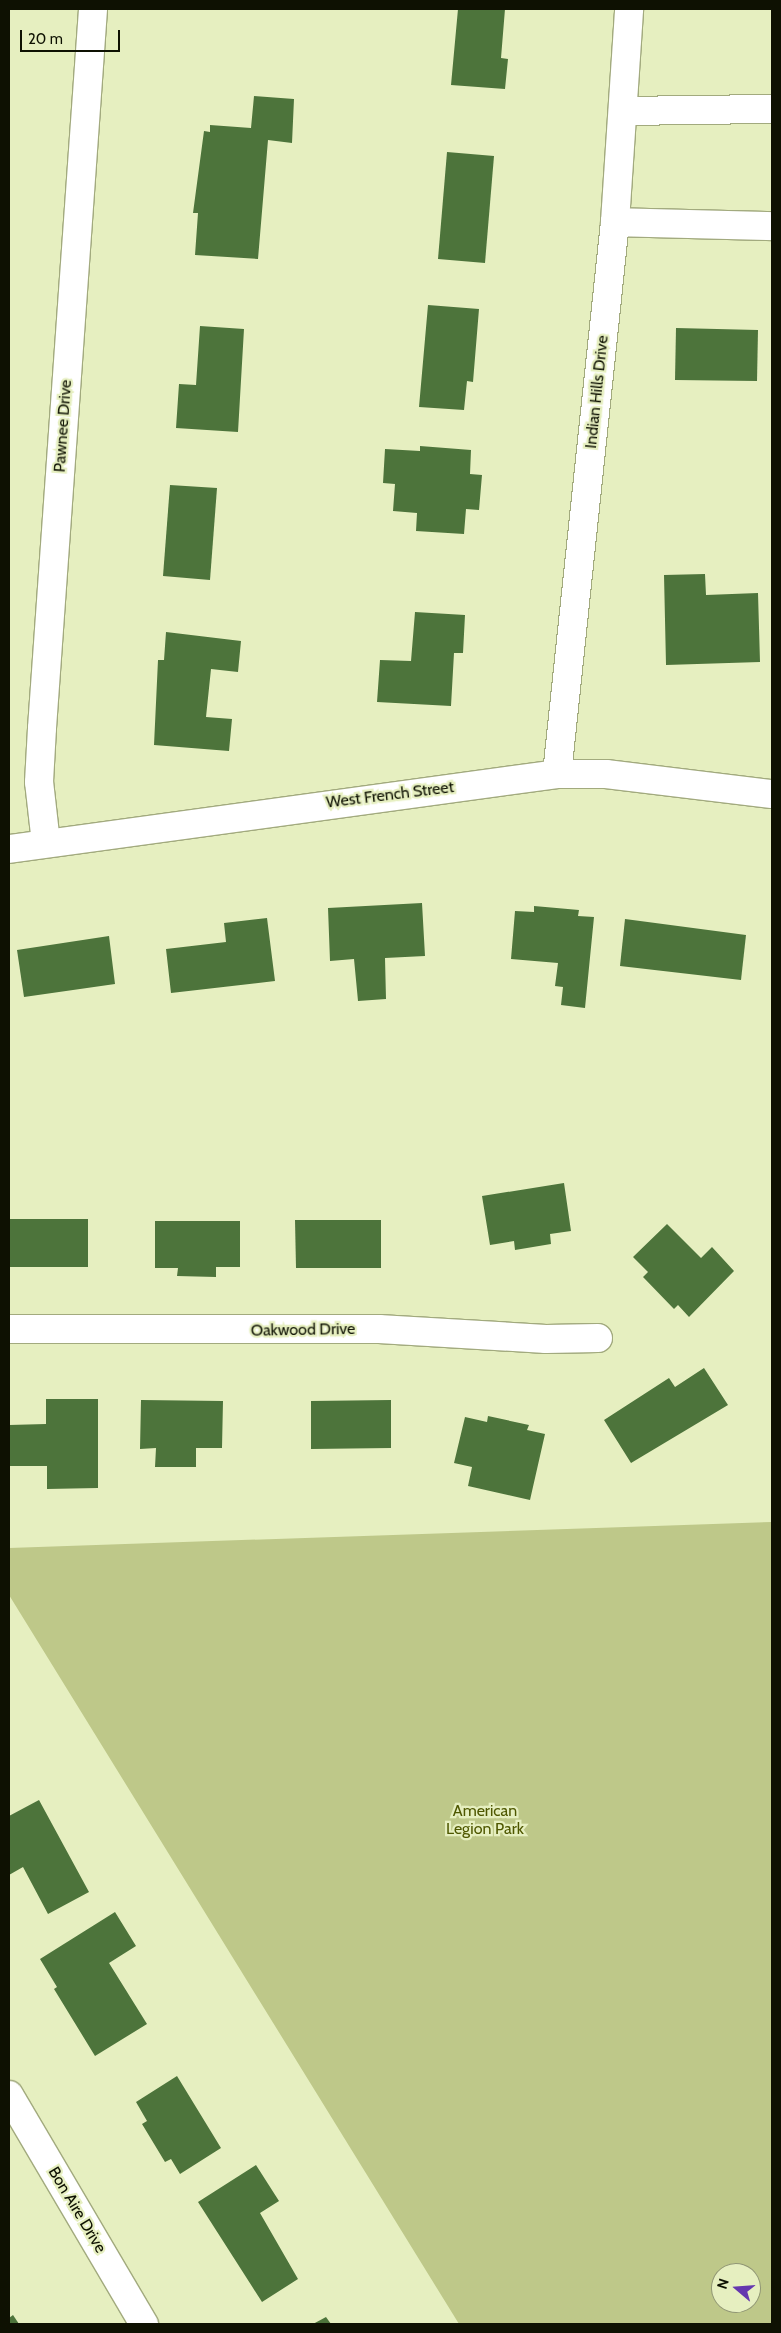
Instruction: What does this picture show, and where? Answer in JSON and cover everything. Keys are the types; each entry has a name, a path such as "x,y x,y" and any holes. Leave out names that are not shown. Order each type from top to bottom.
{"street":[{"name":"Pawnee Drive","path":"46,843 39,782 42,728 93,9"},
{"name":"Indian Hills Drive","path":"557,774 615,222 629,9"},
{"path":"623,112 772,109"},
{"path":"615,222 772,226"},
{"name":"West French Street","path":"9,848 557,774 651,779 772,794"},
{"name":"Oakwood Drive","path":"9,1329 379,1329 546,1339 598,1338"},
{"name":"Bon Aire Drive","path":"9,2095 144,2324"}],"green space":[{"name":"American Legion Park","path":"772,1522 772,2324 459,2324 9,1595 9,1548"}],"building":[{"path":"458,9 505,9 501,58 508,59 505,89 451,85"},
{"path":"254,96 294,99 292,143 268,140 258,259 195,255 198,213 193,213 204,131 210,132 210,125 251,128"},
{"path":"447,152 494,156 485,263 438,259"},
{"path":"428,305 479,309 473,382 467,381 464,410 419,407"},
{"path":"200,326 244,329 238,432 176,428 179,384 196,385"},
{"path":"676,328 758,330 757,381 675,380"},
{"path":"420,446 471,450 470,474 482,475 479,510 466,509 464,534 416,531 417,513 393,511 395,484 383,483 385,449 420,451"},
{"path":"170,485 217,488 210,580 163,576"},
{"path":"705,574 706,595 758,593 760,662 666,665 664,575"},
{"path":"415,612 465,615 463,653 454,653 451,706 377,702 380,660 411,661"},
{"path":"166,632 241,641 238,672 211,669 206,717 232,719 229,751 154,745 158,660 164,660"},
{"path":"422,903 425,956 385,958 386,999 358,1001 354,959 330,961 328,908"},
{"path":"534,906 579,910 578,916 594,917 585,1008 561,1005 563,987 555,986 558,963 511,959 515,911 534,912"},
{"path":"267,918 275,981 171,993 166,949 226,942 224,923"},
{"path":"625,919 746,935 741,980 620,966"},
{"path":"109,936 115,984 24,997 17,950"},
{"path":"564,1183 571,1231 550,1234 551,1244 515,1250 514,1241 490,1245 482,1196"},
{"path":"9,1219 88,1219 88,1267 9,1267"},
{"path":"295,1220 381,1220 381,1268 296,1268"},
{"path":"155,1221 240,1221 240,1267 216,1267 216,1277 177,1276 178,1268 155,1268"},
{"path":"667,1224 701,1258 712,1247 734,1271 689,1317 678,1305 674,1309 643,1277 648,1272 633,1257"},
{"path":"704,1368 728,1405 631,1463 604,1420 669,1378 675,1387"},
{"path":"46,1399 98,1399 98,1488 47,1489 47,1466 9,1466 9,1425 46,1424"},
{"path":"141,1400 223,1401 222,1448 196,1448 196,1467 155,1467 156,1448 140,1449"},
{"path":"391,1400 391,1448 311,1449 311,1401"},
{"path":"488,1416 529,1425 527,1430 545,1434 530,1500 468,1486 472,1467 454,1463 465,1417 487,1422"},
{"path":"39,1800 89,1892 48,1914 23,1867 9,1875 9,1816"},
{"path":"115,1912 136,1946 109,1963 147,2024 95,2056 54,1989 57,1987 40,1959"},
{"path":"177,2076 221,2148 180,2174 171,2159 165,2162 142,2124 147,2121 136,2102"},
{"path":"256,2165 279,2201 260,2213 298,2279 262,2302 198,2202"},
{"path":"13,2315 19,2324 9,2324 9,2318"},
{"path":"326,2317 331,2324 313,2324"}]}
